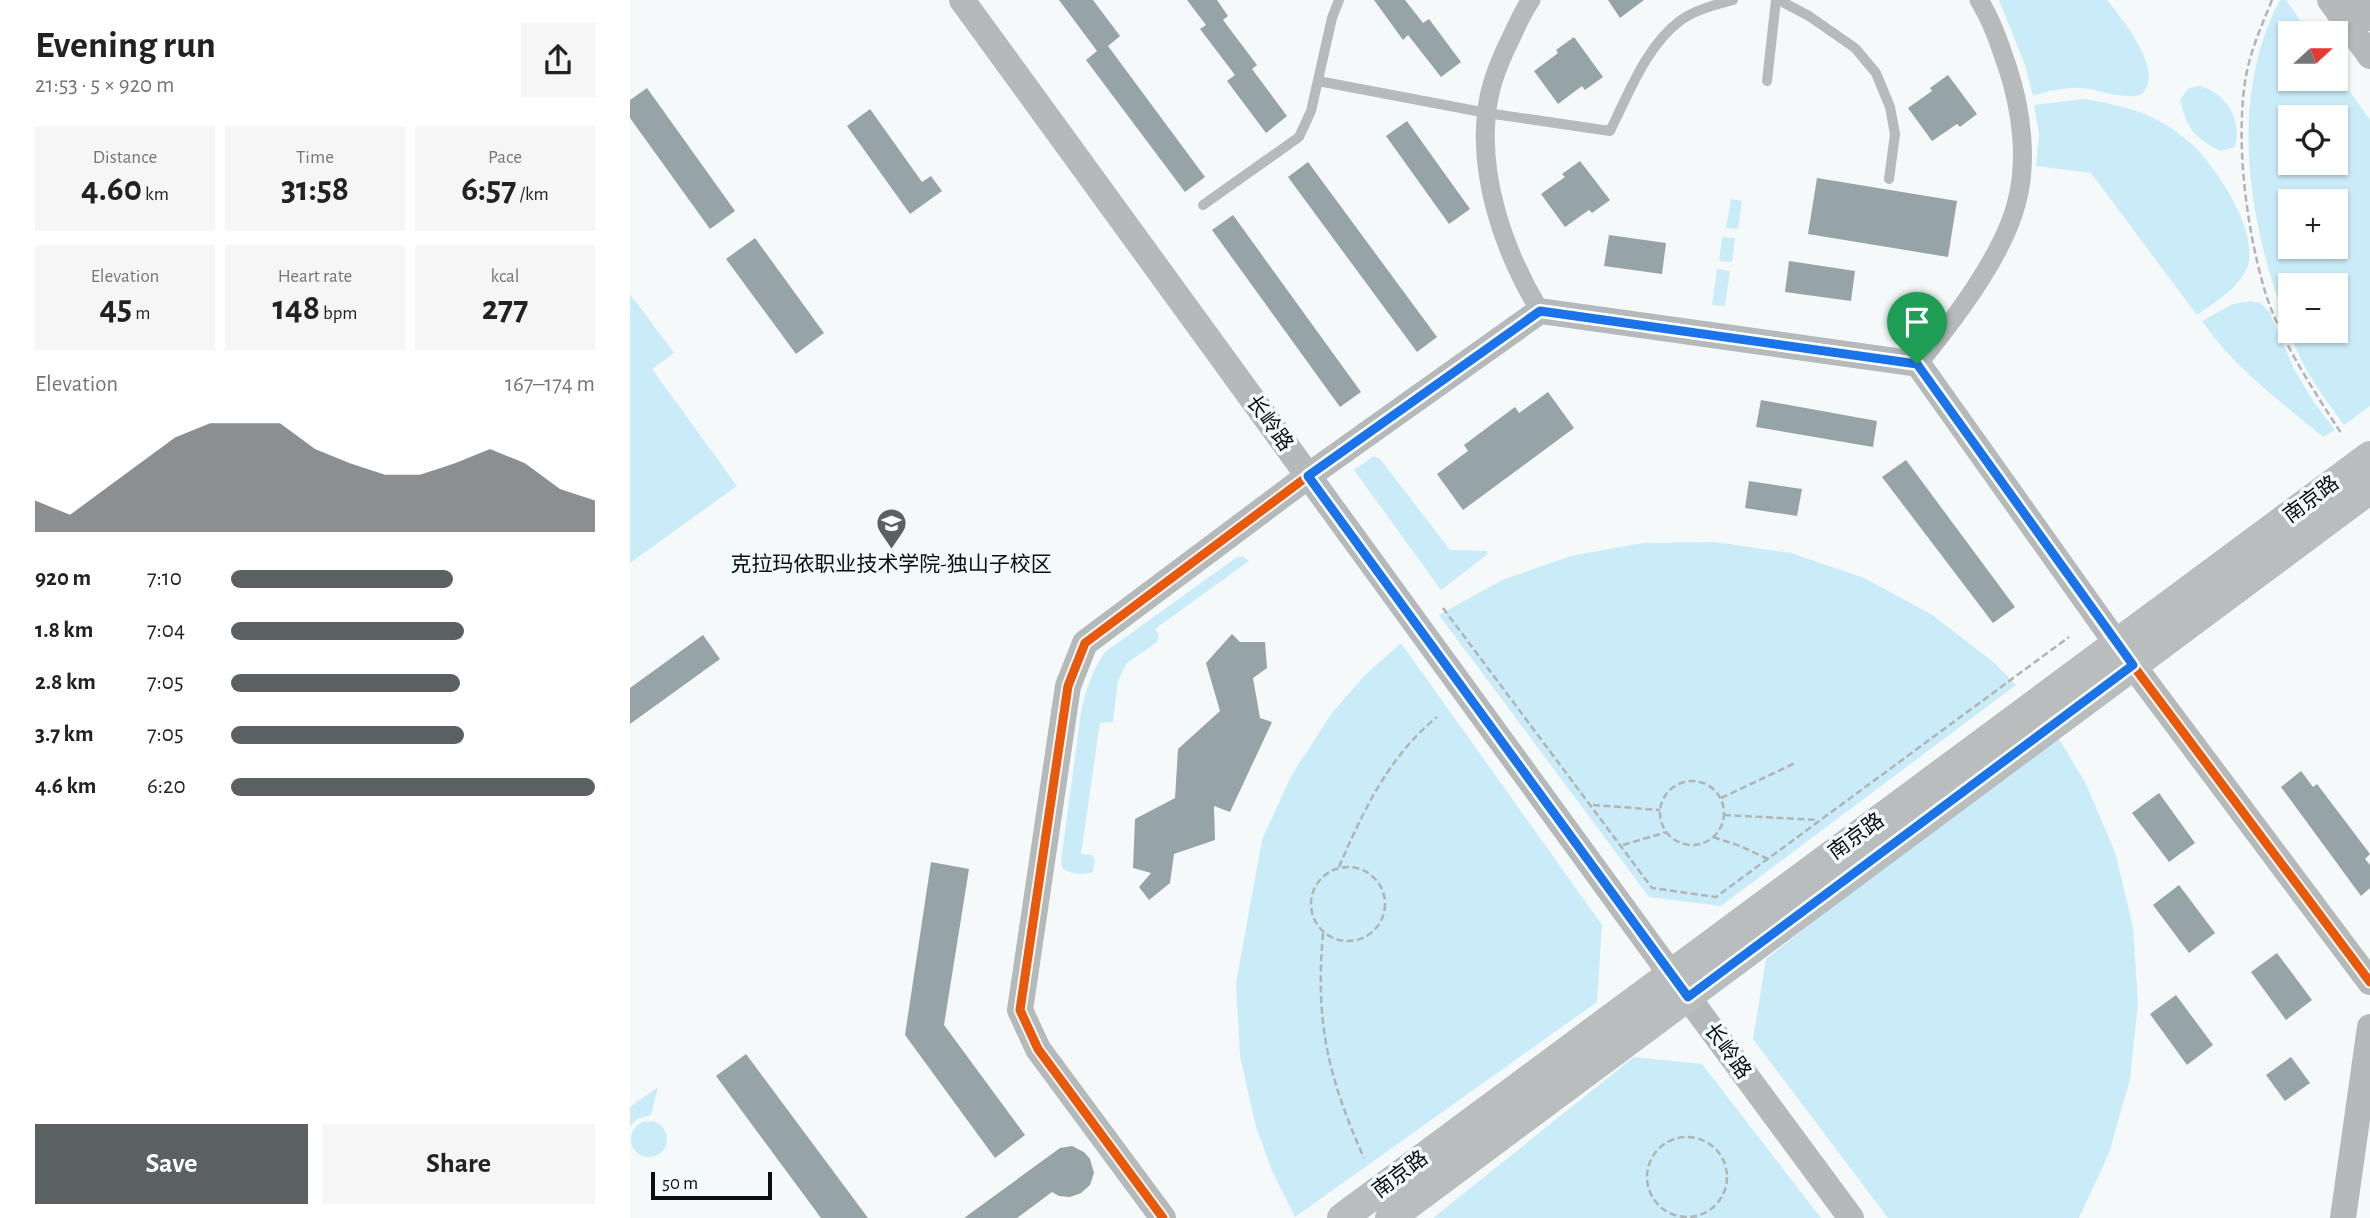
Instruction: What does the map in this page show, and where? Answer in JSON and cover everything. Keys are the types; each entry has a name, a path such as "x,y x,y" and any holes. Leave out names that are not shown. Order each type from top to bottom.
{"main road":[{"name":"南京路","path":"1390,1218 1688,997 2125,655 2370,456"},
{"name":"南京路","path":"1342,1218 1670,973 2125,655 2370,489"}],"street":[{"path":"1531,0 1504,51 1489,97 1485,141 1492,194 1511,256 1540,311"},
{"path":"1917,364 1952,322 1978,282 2003,238 2017,201 2022,163 2015,91 2001,47 1979,0"},
{"path":"2330,0 2370,56"},
{"path":"2357,0 2370,18"},
{"name":"长岭路","path":"972,4 1308,476 1851,1218"},
{"path":"1163,1218 1038,1049 1020,1010 1069,686 1085,643 1308,476 1540,311 1917,364 2125,655 2370,982"},
{"path":"2343,1218 2370,1027"}],"lane":[{"path":"1203,205 1299,137 1311,111 1332,18 1339,0"},
{"path":"1318,81 1487,113 1610,131 1657,43 1681,20 1704,8 1733,0"},
{"path":"1767,81 1778,0 1810,16 1855,48 1877,73 1890,107 1895,134 1889,180"}],"path":[{"path":"2272,0 2253,47 2246,76 2242,149 2244,191 2264,289 2309,385 2342,433"},
{"path":"1443,608 1652,888 1716,897 2068,637"},
{"path":"1339,868 1374,793 1417,733 1437,717"},
{"path":"1721,798 1795,763"},
{"path":"1689,780 1702,782 1713,788 1721,798 1723,823 1706,842 1682,844 1671,837 1663,827 1661,802 1677,783 1689,780"},
{"path":"1592,805 1660,810"},
{"path":"1724,815 1821,820"},
{"path":"1622,846 1667,832"},
{"path":"1713,837 1768,859"},
{"path":"1339,868 1362,869 1374,877 1383,890 1386,904 1383,919 1375,931 1363,939 1348,942 1333,940 1323,933 1313,919 1310,905 1313,890 1321,878 1339,868"},
{"path":"1323,933 1320,964 1325,1049 1347,1119 1364,1158"},
{"path":"1687,1136 1702,1139 1716,1148 1724,1161 1728,1176 1725,1192 1716,1205 1703,1214 1688,1217 1672,1214 1659,1206 1650,1192 1647,1177 1650,1161 1658,1148 1671,1139 1687,1136"}],"shaded area":[{"path":"1999,0 2107,0 2143,53 2149,76 2145,90 2136,96 2123,96 2076,88 2033,96 2025,65"},
{"path":"2280,0 2286,0 2301,21 2278,21 2278,91 2348,89 2370,120 2370,406 2344,425 2307,371 2294,343 2348,343 2348,273 2278,273 2278,299 2258,228 2252,189 2249,111 2265,35"},
{"path":"2200,86 2218,95 2230,109 2236,127 2235,147 2220,151 2198,136 2189,125 2180,100 2189,88"},
{"path":"2084,99 2135,111 2172,129 2198,150 2230,195 2245,228 2249,259 2245,272 2236,285 2197,315 2091,173 2036,166 2039,135 2034,105"},
{"path":"1731,199 1742,201 1738,229 1726,228"},
{"path":"1722,237 1735,238 1732,262 1719,261"},
{"path":"1717,269 1730,271 1725,306 1712,305"},
{"path":"630,294 674,353 652,369 737,486 630,563"},
{"path":"2251,301 2260,303 2269,311 2278,332 2278,343 2283,343 2295,371 2335,430 2323,437 2274,397 2214,338 2202,321 2233,304"},
{"path":"1374,456 1380,459 1450,550 1486,551 1488,554 1441,590 1354,470"},
{"path":"1715,542 1791,553 1864,578 1931,614 1992,661 2016,685 1721,906 1649,897 1439,615 1502,580 1571,556 1643,543"},
{"path":"1242,556 1249,561 1155,629 1159,635 1157,642 1127,663 1118,680 1113,722 1100,723 1081,854 1092,855 1095,860 1093,872 1078,874 1063,869 1061,862 1081,712 1090,680 1100,659 1105,652"},
{"path":"1401,643 1602,925 1597,1002 1295,1217 1273,1173 1256,1127 1240,1056 1236,983 1262,840 1291,776 1332,713 1365,675"},
{"path":"2054,731 2085,782 2115,852 2133,927 2138,1003 2130,1079 2109,1153 2079,1218 1888,1218 1753,1039 1766,959"},
{"path":"1634,1057 1702,1064 1821,1218 1433,1218"},
{"path":"658,1087 651,1115 637,1119 630,1126 630,1107"},
{"path":"649,1121 662,1126 667,1139 662,1152 649,1157 636,1152 631,1139 636,1126"}],"building":[{"path":"1059,0 1093,0 1120,36 1108,46 1205,177 1185,192 1086,60 1097,51"},
{"path":"1187,0 1217,0 1228,16 1223,20 1257,65 1252,69 1287,116 1266,133 1227,81 1235,75 1200,29 1206,25"},
{"path":"1374,0 1405,0 1423,23 1429,19 1461,62 1441,77 1408,35 1403,40"},
{"path":"1608,0 1644,0 1620,18"},
{"path":"1574,37 1603,77 1585,90 1582,86 1558,104 1534,71"},
{"path":"1948,75 1977,114 1960,127 1957,124 1932,141 1908,108 1932,91 1930,88"},
{"path":"647,88 735,211 710,229 630,118 630,100"},
{"path":"870,109 922,182 931,176 942,191 910,214 847,126"},
{"path":"1407,121 1470,209 1449,224 1386,136"},
{"path":"1580,161 1610,200 1592,213 1589,210 1565,227 1541,194 1565,177 1562,174"},
{"path":"1308,162 1437,337 1417,352 1288,177"},
{"path":"1817,178 1957,201 1948,257 1808,234"},
{"path":"1233,215 1361,392 1340,407 1212,230"},
{"path":"1609,235 1666,243 1662,274 1604,266"},
{"path":"755,238 824,333 796,354 726,259"},
{"path":"1789,261 1855,271 1851,301 1785,292"},
{"path":"1548,392 1574,428 1463,510 1437,474 1468,451 1464,445 1515,407 1519,413"},
{"path":"1761,400 1877,421 1873,447 1756,427"},
{"path":"1906,460 2015,607 1993,623 1882,477"},
{"path":"1749,481 1802,489 1797,516 1745,508"},
{"path":"1232,634 1240,642 1265,642 1267,668 1253,678 1260,718 1272,722 1230,812 1214,806 1215,840 1174,854 1170,883 1149,900 1139,887 1151,873 1133,868 1135,819 1175,798 1178,749 1220,711 1206,663"},
{"path":"703,635 720,659 630,724 630,688"},
{"path":"2301,771 2313,787 2317,784 2370,854 2365,859 2370,865 2370,888 2361,896 2281,787"},
{"path":"2159,793 2195,843 2169,862 2132,813"},
{"path":"931,862 969,869 944,1025 1025,1135 995,1158 905,1035"},
{"path":"2179,885 2215,933 2189,953 2153,905"},
{"path":"2277,953 2312,1000 2286,1020 2251,972"},
{"path":"2176,995 2213,1045 2187,1065 2150,1014"},
{"path":"746,1054 868,1218 821,1218 716,1076"},
{"path":"2291,1057 2310,1083 2285,1101 2266,1075"},
{"path":"1072,1146 1084,1152 1090,1159 1094,1173 1090,1185 1081,1193 1070,1197 1052,1192 1017,1218 964,1218 1060,1148"}],"cycle path":[{"path":"1163,1218 1038,1049 1020,1010 1068,686 1085,643 1308,476 1540,311 1918,364 2117,644 2370,982"}],"place":[{"name":"克拉玛依职业技术学院-独山子校区","path":"891,551"}],"route":[{"path":"1540,311 1917,364 2133,665 1688,997 1308,476 1540,311"}]}
